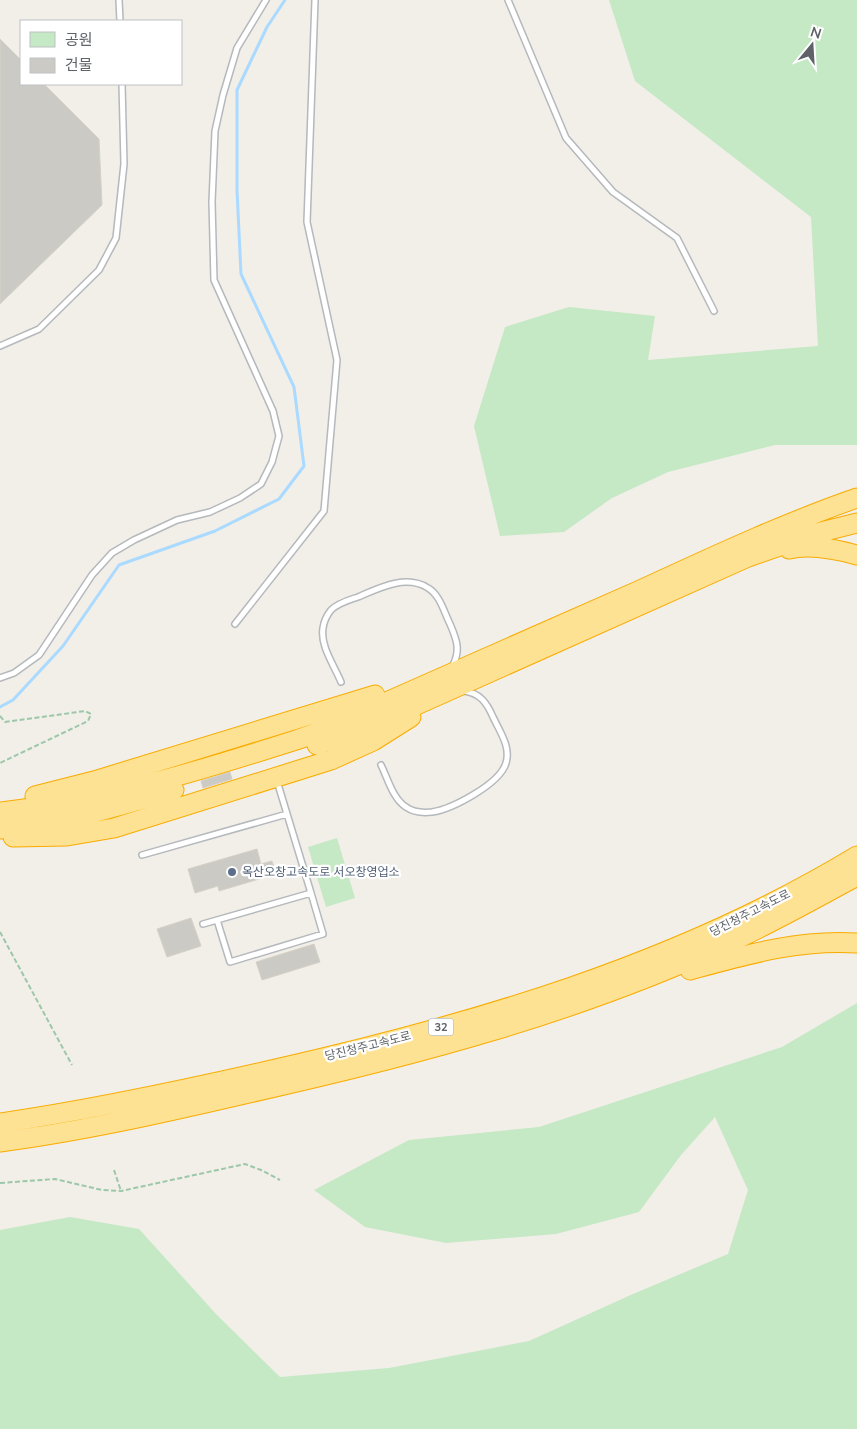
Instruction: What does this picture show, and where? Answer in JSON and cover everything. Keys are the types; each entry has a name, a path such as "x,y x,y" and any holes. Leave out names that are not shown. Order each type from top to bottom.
{"highway":[{"path":"0,830 81,816 139,801 287,756 370,725 448,681 638,591 726,550 821,510 857,498"},
{"path":"787,525 808,518 857,509"},
{"path":"0,810 70,802 154,783 316,733 748,558 817,532 857,523"},
{"path":"748,558 806,547 834,549 857,555"},
{"path":"0,837 67,836 114,828 331,760 360,748 388,732 448,681"},
{"path":"0,804 94,782 448,681"},
{"path":"812,881 857,841"},
{"name":"당진청주고속도로","path":"0,1123 108,1105 247,1075 446,1026 548,994 650,958 728,924 857,856"},
{"name":"당진청주고속도로","path":"0,1142 118,1122 377,1064 478,1035 602,994 729,943 857,876"},
{"path":"602,994 780,947 828,942 857,943"}],"lane":[{"path":"119,0 120,20"},
{"path":"0,678 14,673 40,655 92,575 112,553 134,540 177,520 210,512 240,498 261,484 272,462 279,436 273,411 214,280 212,202 215,131 223,95 237,48 266,0"},
{"path":"235,624 324,511 337,360 307,222 315,0"},
{"path":"508,0 566,138 613,192 677,238 714,311"},
{"path":"0,346 39,329 99,270 116,238 124,164 122,85"},
{"path":"341,682 325,648 324,640 323,629 327,616 333,609 342,603 388,585 403,582 417,583 428,588 439,600 458,645 448,681 475,693 488,706 507,747 506,764 499,776 492,782 464,799 432,812 410,810 400,803 381,765"},
{"path":"217,920 230,962 324,934 276,778"},
{"path":"142,855 287,814"},
{"path":"203,924 311,893"}],"path":[{"path":"0,716 5,722 85,711 91,714 88,721 0,763"},
{"path":"0,932 72,1065"},
{"path":"0,1183 55,1179 102,1190 121,1191 245,1164 262,1170 280,1180"},
{"path":"114,1170 121,1191"}],"green space":[{"path":"609,0 857,0 857,445 775,445 668,472 612,498 564,532 500,536 474,426 505,327 569,307 655,316 648,360 818,346 811,217 635,81"},
{"path":"337,838 355,898 326,907 308,847"},
{"path":"857,1003 857,1429 0,1429 0,1230 70,1217 139,1229 216,1314 280,1377 389,1368 529,1341 728,1254 748,1190 715,1117 681,1155 639,1212 556,1234 446,1243 365,1227 314,1190 409,1140 539,1127 782,1047"}],"building":[{"path":"0,39 20,59 20,85 45,85 99,139 102,205 0,304"},
{"path":"230,772 232,779 203,788 201,781"},
{"name":"옥산오창고속도로 서오창영업소","path":"257,849 261,864 272,861 276,874 219,891 218,886 195,893 188,869"},
{"path":"191,918 201,946 167,957 157,929"},
{"path":"314,944 320,962 262,980 256,962"}],"waterway":[{"path":"0,707 13,700 63,646 119,565 215,531 279,499 304,466 294,387 241,274 237,190 237,90 267,27 285,0"}],"place":[{"name":"옥산오창고속도로 서오창영업소","path":"232,872"}]}
